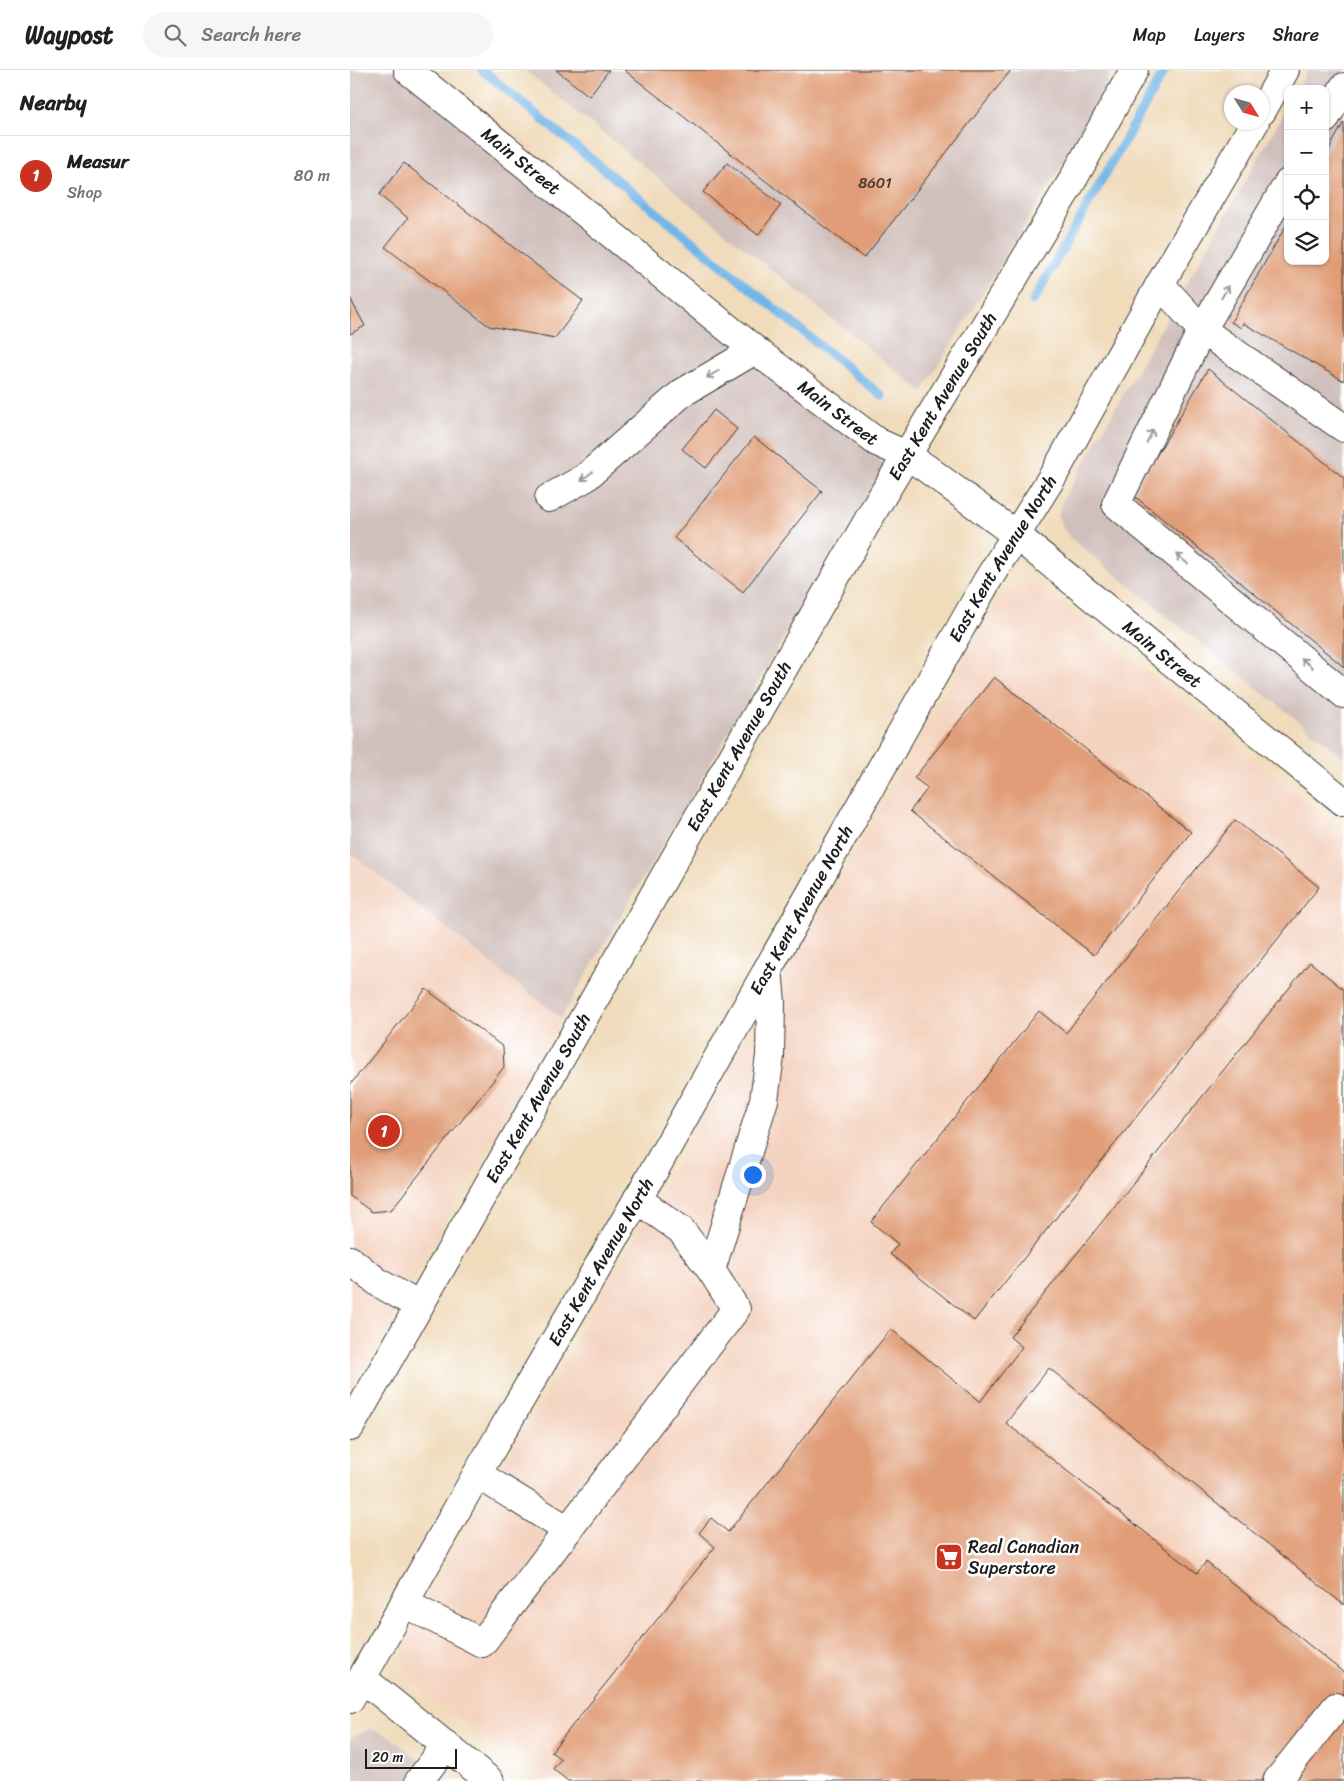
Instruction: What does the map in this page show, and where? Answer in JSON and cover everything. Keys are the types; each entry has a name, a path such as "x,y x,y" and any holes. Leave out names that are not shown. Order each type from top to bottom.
{"street":[{"name":"Main Street","path":"408,70 755,350 877,442 906,455 962,493 1016,534 1344,802"},
{"name":"East Kent Avenue South","path":"350,1427 906,455 1071,183 1134,70"},
{"path":"1269,99 1285,70"},
{"path":"1329,112 1344,87"},
{"name":"East Kent Avenue North","path":"356,1689 477,1474 637,1199 982,590 1054,474 1160,284 1250,130"},
{"path":"1284,190 1202,330 1116,504 1344,694"},
{"path":"1160,284 1202,330 1344,428"},
{"path":"548,498 585,478 682,392 755,350"},
{"path":"712,1270 764,1100 770,1056 771,1003 768,968"},
{"path":"404,1603 482,1643 736,1309 712,1270 681,1230 637,1199"},
{"path":"350,1260 379,1283 419,1306"},
{"path":"477,1474 568,1530"},
{"path":"356,1689 446,1745 490,1781"},
{"path":"1277,1781 1336,1707"},
{"path":"419,1781 446,1745"}],"shaded area":[{"path":"350,70 397,70 885,465 561,1018 350,853"},
{"path":"525,70 1113,70 1058,171 922,392"},
{"path":"1308,70 1344,70 1344,758 1069,537 1062,527 1058,515 1061,504 1284,113 1284,265 1329,265 1329,85 1299,85"},
{"path":"1023,584 1036,584 1044,588 1344,834 1344,1781 537,1781 415,1684 405,1668 401,1651 403,1644 997,603 1009,590"},
{"path":"350,853 561,1018 350,1389"},
{"path":"371,1729 387,1735 445,1781 350,1781 350,1741 355,1735"}],"building":[{"path":"556,70 609,70 589,96"},
{"path":"624,70 1011,70 864,258"},
{"path":"1344,122 1344,381 1243,323 1241,328 1231,322 1284,229 1284,265 1329,265 1329,149"},
{"path":"404,163 583,301 555,338 489,326 385,247 408,218 379,195"},
{"path":"727,163 781,205 758,235 703,192"},
{"path":"350,298 365,326 350,334"},
{"path":"1208,369 1344,478 1344,667 1133,495"},
{"path":"714,410 737,429 706,468 682,449"},
{"path":"754,437 822,491 743,592 674,538"},
{"path":"994,677 1191,832 1094,955 910,811 928,788 914,778"},
{"path":"1235,820 1319,887 974,1321 890,1254 898,1244 871,1222 1039,1011 1066,1033"},
{"path":"1310,962 1344,990 1344,1605 1049,1368 1006,1423 1197,1573 1206,1562 1344,1673 1344,1781 568,1781 553,1769 561,1759 551,1752 715,1547 699,1533 711,1518 728,1532 891,1329 980,1402 1022,1347 1010,1337"},
{"path":"426,989 503,1047 504,1067 391,1210 372,1212 350,1196 350,1085"}],"waterway":[{"path":"482,70 882,396"},
{"path":"1033,301 1165,70"}],"place":[{"name":"Measur","path":"384,1131"},
{"name":"Real Canadian Superstore","path":"949,1557"}]}
